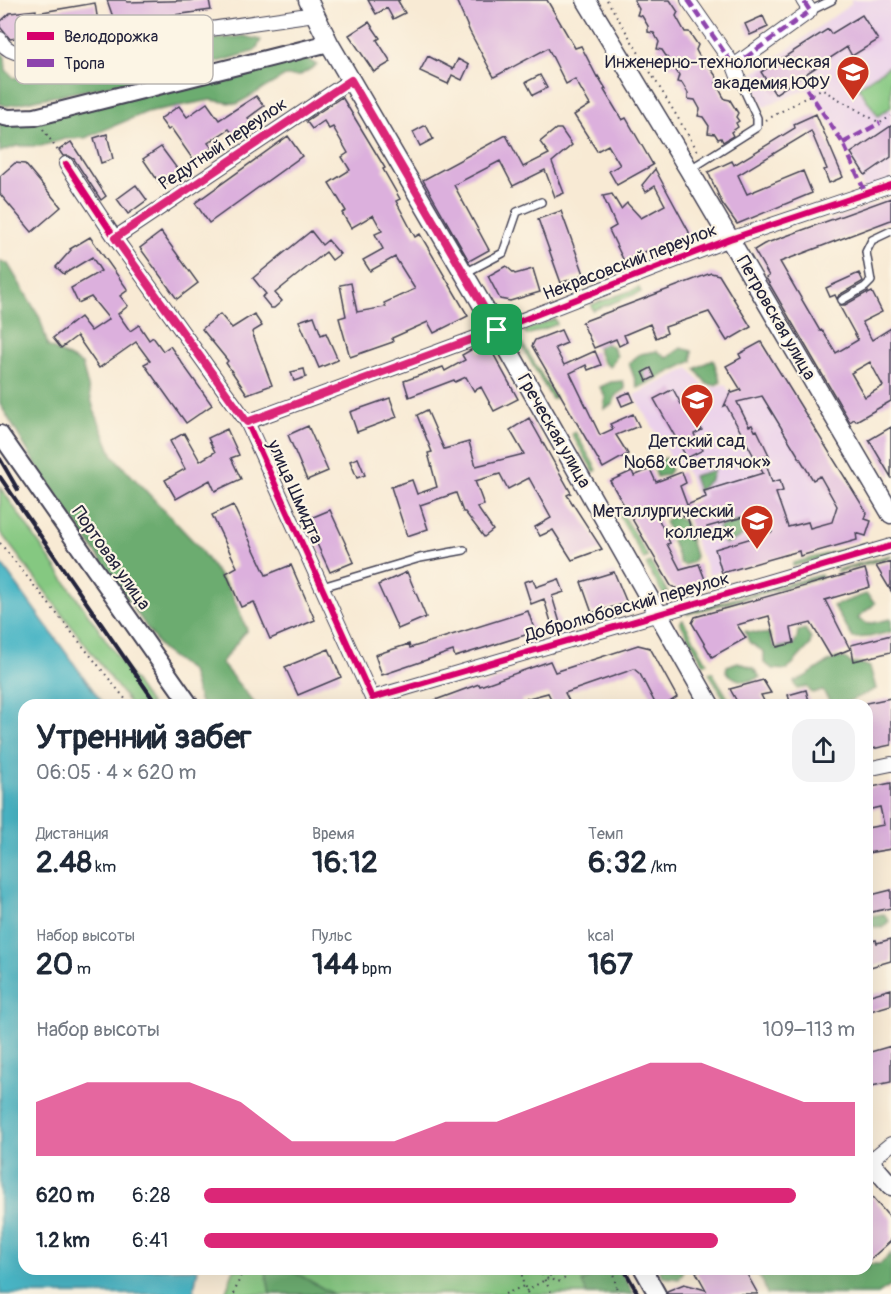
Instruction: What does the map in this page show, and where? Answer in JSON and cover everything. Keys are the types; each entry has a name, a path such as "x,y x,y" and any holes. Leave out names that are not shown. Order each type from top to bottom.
{"main road":[{"name":"Петровская улица","path":"586,0 696,165 730,239 891,513"},
{"name":"Греческая улица","path":"312,7 329,43 497,330 707,699"},
{"path":"873,1165 891,1186"}],"street":[{"path":"688,0 737,72 807,6"},
{"path":"213,24 312,7"},
{"path":"0,39 3,46 15,52"},
{"path":"213,72 329,43"},
{"name":"Редутный переулок","path":"115,238 351,80"},
{"path":"0,116 35,117 166,84"},
{"name":"улица Шмидта","path":"66,164 115,238 247,422 372,698"},
{"name":"Некрасовский переулок","path":"247,422 497,330 730,239 891,185"},
{"name":"Портовая улица","path":"0,434 186,699"},
{"name":"Добролюбовский переулок","path":"372,698 891,546"},
{"path":"873,768 891,764"},
{"path":"873,1156 891,1144"},
{"path":"646,1275 657,1294"}],"lane":[{"path":"807,6 832,0"},
{"path":"696,165 757,127 757,118 737,72"},
{"path":"463,274 503,254 517,212 542,202"},
{"path":"842,300 871,281 866,252 872,240 891,231"},
{"path":"322,587 420,558 464,550"}],"path":[{"path":"606,0 696,165"},
{"path":"757,127 821,89 880,123 891,116"},
{"path":"35,117 66,164"},
{"path":"0,543 125,699"},
{"path":"234,1294 241,1275"},
{"path":"522,1275 527,1293 550,1277 552,1280 560,1281 566,1275"},
{"path":"542,1275 552,1294"},
{"path":"613,1275 618,1294"},
{"path":"505,1294 524,1286"}],"shaded area":[{"name":"Инженерно-технологическая академия ЮФУ","path":"851,0 891,0 891,185 866,194 843,143 807,89 764,107 750,76 851,4"},
{"path":"689,368 706,389 725,384 730,393 750,388 780,373 867,513 865,519 871,521 866,536 861,534 859,540 800,556 798,551 709,575 694,539 709,534 688,475 681,465 676,467 634,395"}],"green space":[{"path":"243,36 261,40 255,51 213,63 213,39"},
{"path":"310,47 307,59 317,65 299,76 285,76 237,104 211,100 147,112 85,138 65,139 41,146 17,146 0,152 0,116 144,84 213,84 213,69"},
{"path":"0,51 5,57 6,70 14,78 15,84 118,84 7,106 0,104"},
{"path":"891,65 891,107 878,116 858,87"},
{"path":"0,261 8,264 40,318 48,346 82,364 94,410 113,456 196,544 231,592 247,630 221,663 251,699 199,699 191,671 162,650 35,463 0,404"},
{"path":"639,288 641,292 593,310 591,305"},
{"path":"555,319 557,324 527,335 524,331"},
{"path":"603,343 612,346 617,356 610,367 603,362 597,348"},
{"path":"523,344 555,398 552,399 521,345"},
{"path":"681,348 692,351 692,361 638,388 629,363 640,354 657,351 667,358"},
{"path":"713,359 721,382 715,385 707,384 695,369"},
{"path":"623,381 625,389 616,395 613,404 604,409 605,397 600,387 611,382"},
{"path":"575,432 597,470 594,472 572,434"},
{"path":"666,458 671,470 667,475 657,477 654,468 658,461"},
{"path":"714,470 711,479 698,491 693,476"},
{"path":"0,487 147,699 126,699 0,532"},
{"path":"620,510 648,557 644,559 617,512"},
{"path":"674,515 685,522 695,556 693,562 685,565 680,563 665,521"},
{"path":"757,516 762,518 760,526 725,544 718,527"},
{"path":"867,543 868,545 793,566 793,563"},
{"path":"891,555 891,557 837,572 837,570"},
{"path":"650,562 668,593 662,592 646,564"},
{"path":"821,575 822,577 687,614 687,612"},
{"path":"866,594 875,603 858,619 868,624 891,619 891,632 853,638 833,606"},
{"path":"683,620 707,663 704,664 680,622"},
{"path":"805,629 811,638 810,645 787,670 773,669 764,663 764,652 749,642 745,631 769,633 774,648 793,645 798,631"},
{"path":"837,658 845,658 852,664 860,663 870,667 876,689 854,699 828,699 823,691 812,693 807,687 797,689 794,682"},
{"path":"738,662 753,668 760,677 742,681 726,672 727,666"},
{"path":"712,672 728,699 724,699 709,673"},
{"path":"884,914 889,921 882,928 873,926 873,916"},
{"path":"891,1253 891,1286 878,1294 767,1294 758,1275 873,1275 873,1264 880,1264"},
{"path":"232,1275 620,1275 630,1294 225,1294"},
{"path":"267,1275 300,1275 333,1294 270,1294"},
{"path":"594,1275 623,1275 634,1294 587,1294 582,1282"},
{"path":"662,1275 681,1275 679,1279"}],"water":[{"path":"0,562 100,699 18,699 18,1275 197,1275 193,1294 0,1294"}],"building":[{"path":"107,0 126,0 127,2 209,0 211,10 174,15 112,15"},
{"path":"368,0 400,0 398,1 405,13 393,19 387,8 376,14"},
{"path":"456,0 547,0 575,48 581,46 622,120 626,118 653,165 617,185 609,171 620,165 608,145 597,151 574,115 590,105 575,79 566,84 548,48 494,77"},
{"path":"634,0 670,0 678,12 676,16 685,32 689,32 698,45 696,50 698,54 718,79 716,83 723,96 730,100 738,113 736,117 739,121 736,123 738,127 731,132 733,136 723,142 715,134 708,133 709,126 703,117 698,116 700,109 695,100 688,99 688,93 682,83 677,82 679,75 674,67 668,66 668,59 662,50 657,49 659,42 654,33 648,32 648,26 642,16 637,15 639,9"},
{"path":"95,3 97,15 15,15 15,38 10,39 0,27 0,22 10,13 36,10 36,13"},
{"path":"862,15 878,40 852,56 847,47 775,94 761,72 828,29 831,34"},
{"path":"763,16 768,27 750,35 745,24"},
{"path":"369,22 380,38 377,40 391,62 374,72 349,35"},
{"path":"428,56 453,69 458,59 469,65 462,80 452,75 448,84 420,71"},
{"path":"540,75 547,88 533,95 526,82"},
{"path":"256,96 264,106 248,118 252,123 234,135 229,129 208,143 212,148 194,161 171,128 168,130 160,119 179,106 187,117 207,103 219,120"},
{"path":"342,97 385,168 383,169 400,199 396,201 415,237 420,234 468,316 434,333 428,322 392,338 393,342 350,357 339,318 346,316 340,285 351,283 357,312 386,307 384,303 415,289 395,257 370,271 363,260 383,249 375,234 382,231 373,215 351,228 342,213 346,211 329,183 350,170 342,157 348,153 333,127 329,129 324,121 312,129 306,121"},
{"path":"816,114 843,177 829,183 824,170 827,169 811,131 738,175 747,194 803,171 812,193 737,224 722,203 708,172 732,161 734,165 795,128 794,124"},
{"path":"426,125 433,139 420,146 413,132"},
{"path":"891,126 891,157 865,175 851,153"},
{"path":"556,129 561,129 572,145 552,162 564,193 555,197 545,170 513,186 500,161 454,185 489,250 469,261 423,180 506,135 523,167 549,154 540,142"},
{"path":"107,134 113,159 101,163 94,138"},
{"path":"288,136 302,156 209,223 195,203"},
{"path":"71,142 106,196 101,200 74,159 63,156 59,150"},
{"path":"161,147 181,174 162,187 143,159"},
{"path":"15,163 25,164 61,207 32,232 0,194 0,176"},
{"path":"655,169 689,232 689,237 654,250 654,248 624,261 609,230 616,226 603,196 612,194 621,209 627,203 641,218 665,205 655,186 646,192 642,185"},
{"path":"136,185 147,200 128,214 117,199"},
{"path":"891,198 891,220 780,262 820,331 822,330 836,353 858,340 839,305 845,305 872,292 882,312 862,322 872,340 891,328 891,401 856,421 854,419 850,422 766,278 769,276 754,250 764,244","holes":["870,362 883,386 865,397 851,373"]},
{"path":"561,211 584,274 561,283 538,219"},
{"path":"311,231 322,245 328,240 340,254 332,260 326,252 275,293 282,301 271,308 262,297 266,294 253,278"},
{"path":"161,232 198,283 177,299 140,248"},
{"path":"90,237 128,290 120,296 128,306 118,314 130,331 139,325 149,340 153,337 163,351 170,346 212,405 186,423 144,364 150,361 136,342 99,368 77,336 61,348 53,338 80,317 91,331 109,319 91,297 78,303 71,288 101,271 92,257 64,274 56,267 70,249"},
{"path":"506,266 515,274 533,269 540,292 510,301 500,299 488,276"},
{"path":"711,273 719,275 751,327 727,341 709,312 665,327 667,333 656,338 650,324 624,335 627,342 619,346 616,339 594,348 582,322"},
{"path":"859,273 862,282 839,295 837,299 835,295 830,297 826,288"},
{"path":"220,314 232,328 254,314 262,326 252,332 272,385 247,394 226,363 228,361 202,329"},
{"path":"314,316 321,335 326,333 338,360 319,368 299,321"},
{"path":"561,330 567,343 555,348 564,365 595,351 601,365 588,370 586,365 570,373 600,435 613,429 610,424 633,414 639,426 616,435 628,454 603,468 532,346 535,340"},
{"path":"761,342 867,513 865,519 871,521 866,536 856,533 857,540 800,556 799,551 722,573 715,549 772,532 765,511 707,527 709,534 694,539 687,516 684,517 680,507 657,516 670,543 667,544 680,569 699,564 706,582 680,590 671,586 610,481 632,471 634,476 650,469 656,482 682,472 686,483 680,486 687,505 706,497 704,491 763,473 726,405 724,406 731,391 732,393 741,390 726,366 741,358 739,354","holes":["762,396 813,480 820,476 837,506 832,522 810,528 808,522 788,527 776,493 783,491 780,480 772,482 764,457 769,455 757,430 755,431 752,425 749,426 737,402"]},
{"path":"476,347 480,353 490,348 518,399 494,411 481,387 474,391 466,377 409,397 404,381 443,367 445,371 465,360 462,355"},
{"path":"651,368 655,377 647,381 643,372"},
{"path":"304,369 306,377 294,381 291,372"},
{"path":"673,389 681,404 687,401 702,430 694,434 703,450 687,458 654,399"},
{"path":"630,392 634,401 622,406 618,397"},
{"path":"390,398 397,417 357,432 350,412"},
{"path":"427,410 444,449 469,442 476,466 524,454 510,430 529,418 571,493 567,495 602,549 572,560 553,530 540,536 535,527 551,518 529,478 508,489 500,474 475,481 484,505 477,507 493,530 484,537 463,512 456,493 420,505 428,529 407,536 391,487 412,480 417,494 437,487 428,453 432,452 417,415"},
{"path":"308,426 328,471 307,480 288,435"},
{"path":"891,427 891,477 869,440"},
{"path":"227,429 239,455 231,458 241,479 215,491 210,480 176,499 165,480 185,469 170,441 184,433 200,461 215,452 208,438"},
{"path":"358,458 365,475 357,478 350,461"},
{"path":"233,505 266,575 291,565 315,620 270,639 254,602 241,607 226,573 237,567 212,515"},
{"path":"330,510 354,562 330,572 306,520"},
{"path":"891,562 891,591 876,566"},
{"path":"865,569 870,587 825,600 850,649 831,657 811,623 791,628 794,643 777,647 769,616 737,625 746,638 712,657 692,623 695,617"},
{"path":"407,572 426,617 398,629 378,585"},
{"path":"614,572 627,603 592,613 581,582"},
{"path":"533,579 536,587 559,579 564,592 552,596 563,633 555,635 544,599 531,604 524,582"},
{"path":"528,611 535,632 455,657 453,651 382,675 375,655 409,644 410,648"},
{"path":"891,635 891,652 854,661 851,645"},
{"path":"638,645 650,648 677,697 653,699 640,674 634,669 565,693 568,699 551,699 548,693 525,699 438,699 550,661 555,672"},
{"path":"329,649 341,677 298,695 285,667"},
{"path":"763,680 771,693 761,695 763,699 736,699 730,689"},
{"path":"806,690 808,699 789,699 788,695"},
{"path":"891,698 891,745 873,749 873,702"},
{"path":"891,783 891,849 873,852 873,827 884,825 880,807 873,809 873,787"},
{"path":"891,890 891,908 873,912 873,894"},
{"path":"891,939 891,961 873,966 873,941 876,940 877,943"},
{"path":"891,989 891,1005 873,1010 873,994"},
{"path":"891,1046 891,1082 873,1086 873,1051"},
{"path":"873,1198 891,1219 891,1241 873,1257"},
{"path":"698,1275 747,1275 758,1294 667,1294 667,1291 684,1284 706,1290"}],"railway":[{"path":"0,459 18,490"},
{"path":"0,477 153,699"},
{"path":"627,1275 638,1294"}],"marked path":[{"path":"688,0 734,66 810,11 803,0"},
{"path":"807,89 843,143 866,194"},
{"path":"843,143 880,123"}],"cycle path":[{"path":"66,164 115,238 247,422 372,698 891,546"},
{"path":"247,422 497,330 730,239 891,185"}],"place":[{"name":"Инженерно-технологическая академия ЮФУ","path":"853,101"},
{"name":"Детский сад №68 «Светлячок»","path":"697,429"},
{"name":"Металлургический колледж","path":"757,550"}],"route":[{"path":"351,80 497,330 247,422 115,238 351,80"}]}
